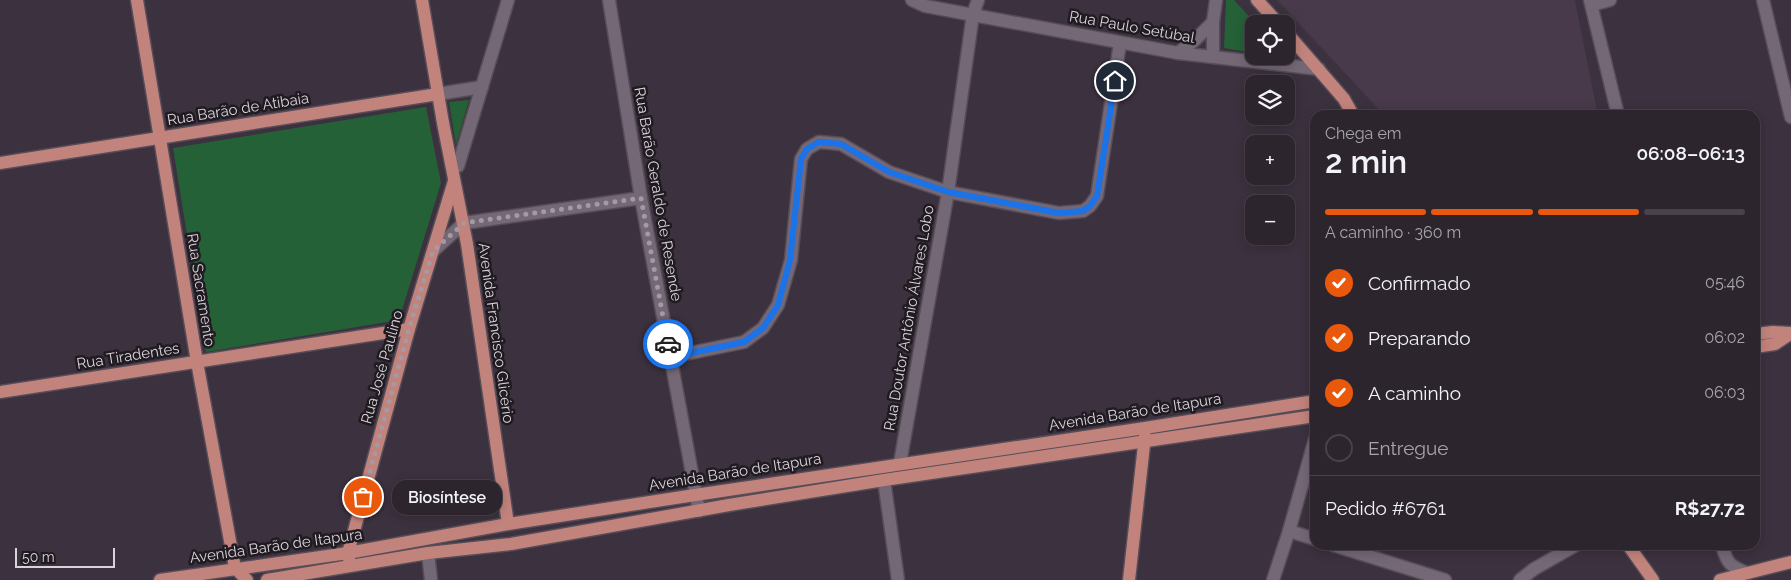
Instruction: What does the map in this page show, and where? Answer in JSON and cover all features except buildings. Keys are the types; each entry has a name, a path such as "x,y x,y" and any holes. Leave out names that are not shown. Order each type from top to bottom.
{"main road":[{"name":"Rua Sacramento","path":"136,0 197,362 235,568"},
{"name":"Avenida Francisco Glicério","path":"422,0 438,94 456,172 508,524"},
{"path":"1257,0 1270,15"},
{"path":"1295,42 1356,110"},
{"name":"Rua Barão de Atibaia","path":"0,163 438,94"},
{"path":"1344,99 1350,110"},
{"name":"Rua José Paulino","path":"349,559 409,329 456,172"},
{"name":"Rua Tiradentes","path":"0,392 409,329"},
{"path":"1760,333 1790,333"},
{"path":"1760,346 1775,344 1790,333"},
{"name":"Avenida Barão de Itapura","path":"267,580 294,578 349,559 508,524 1310,402"},
{"name":"Avenida Barão de Itapura","path":"160,580 235,568 428,553 511,544 884,480 1310,417"},
{"path":"1129,580 1145,428"},
{"path":"1632,550 1653,579"},
{"path":"1720,580 1791,562"},
{"path":"235,568 247,580"}],"street":[{"name":"Rua José Paulino","path":"456,172 508,0"},
{"name":"Rua Barão Geraldo de Resende","path":"609,0 641,198 699,511"},
{"name":"Rua Paulo Setúbal","path":"912,0 925,6 1120,43 1213,57 1319,69"},
{"name":"Rua Doutor Antônio Álvares Lobo","path":"900,463 948,192 973,14 978,0"},
{"path":"1213,57 1213,22 1216,0"},
{"path":"1610,0 1591,3 1617,110"},
{"path":"1762,0 1791,116"},
{"path":"1178,52 1195,40 1213,22"},
{"path":"671,357 744,342 763,328 778,305 790,260 801,159 807,149 819,142 841,144 889,172 948,192 1059,213 1083,211 1090,206 1097,196 1120,43"},
{"name":"Rua Barão de Atibaia","path":"438,94 482,87"},
{"path":"433,251 464,223 641,198"},
{"path":"1273,580 1310,457"},
{"path":"884,480 898,580"},
{"path":"1289,531 1310,537"},
{"path":"1349,550 1445,580"},
{"path":"1520,580 1534,569 1567,550"},
{"path":"1724,550 1728,563 1734,568 1747,573"},
{"path":"428,553 431,580"}],"shaded area":[{"path":"1277,0 1575,0 1597,110 1379,110 1295,19 1295,15 1291,15"}],"green space":[{"path":"1226,0 1234,0 1248,15 1245,15 1245,52 1224,48"},
{"path":"469,100 456,145 449,102"},
{"path":"426,107 441,183 399,320 206,352 173,148"}],"way so far":[{"path":"363,497 409,329 433,251 464,223 641,198 668,344"}],"place":[{"name":"Biosíntese","path":"363,497"}],"route":[{"path":"668,344 671,357 744,342 763,328 778,305 790,260 801,159 807,149 819,142 841,144 889,172 948,192 1059,213 1083,211 1090,206 1097,196 1115,81"}]}
